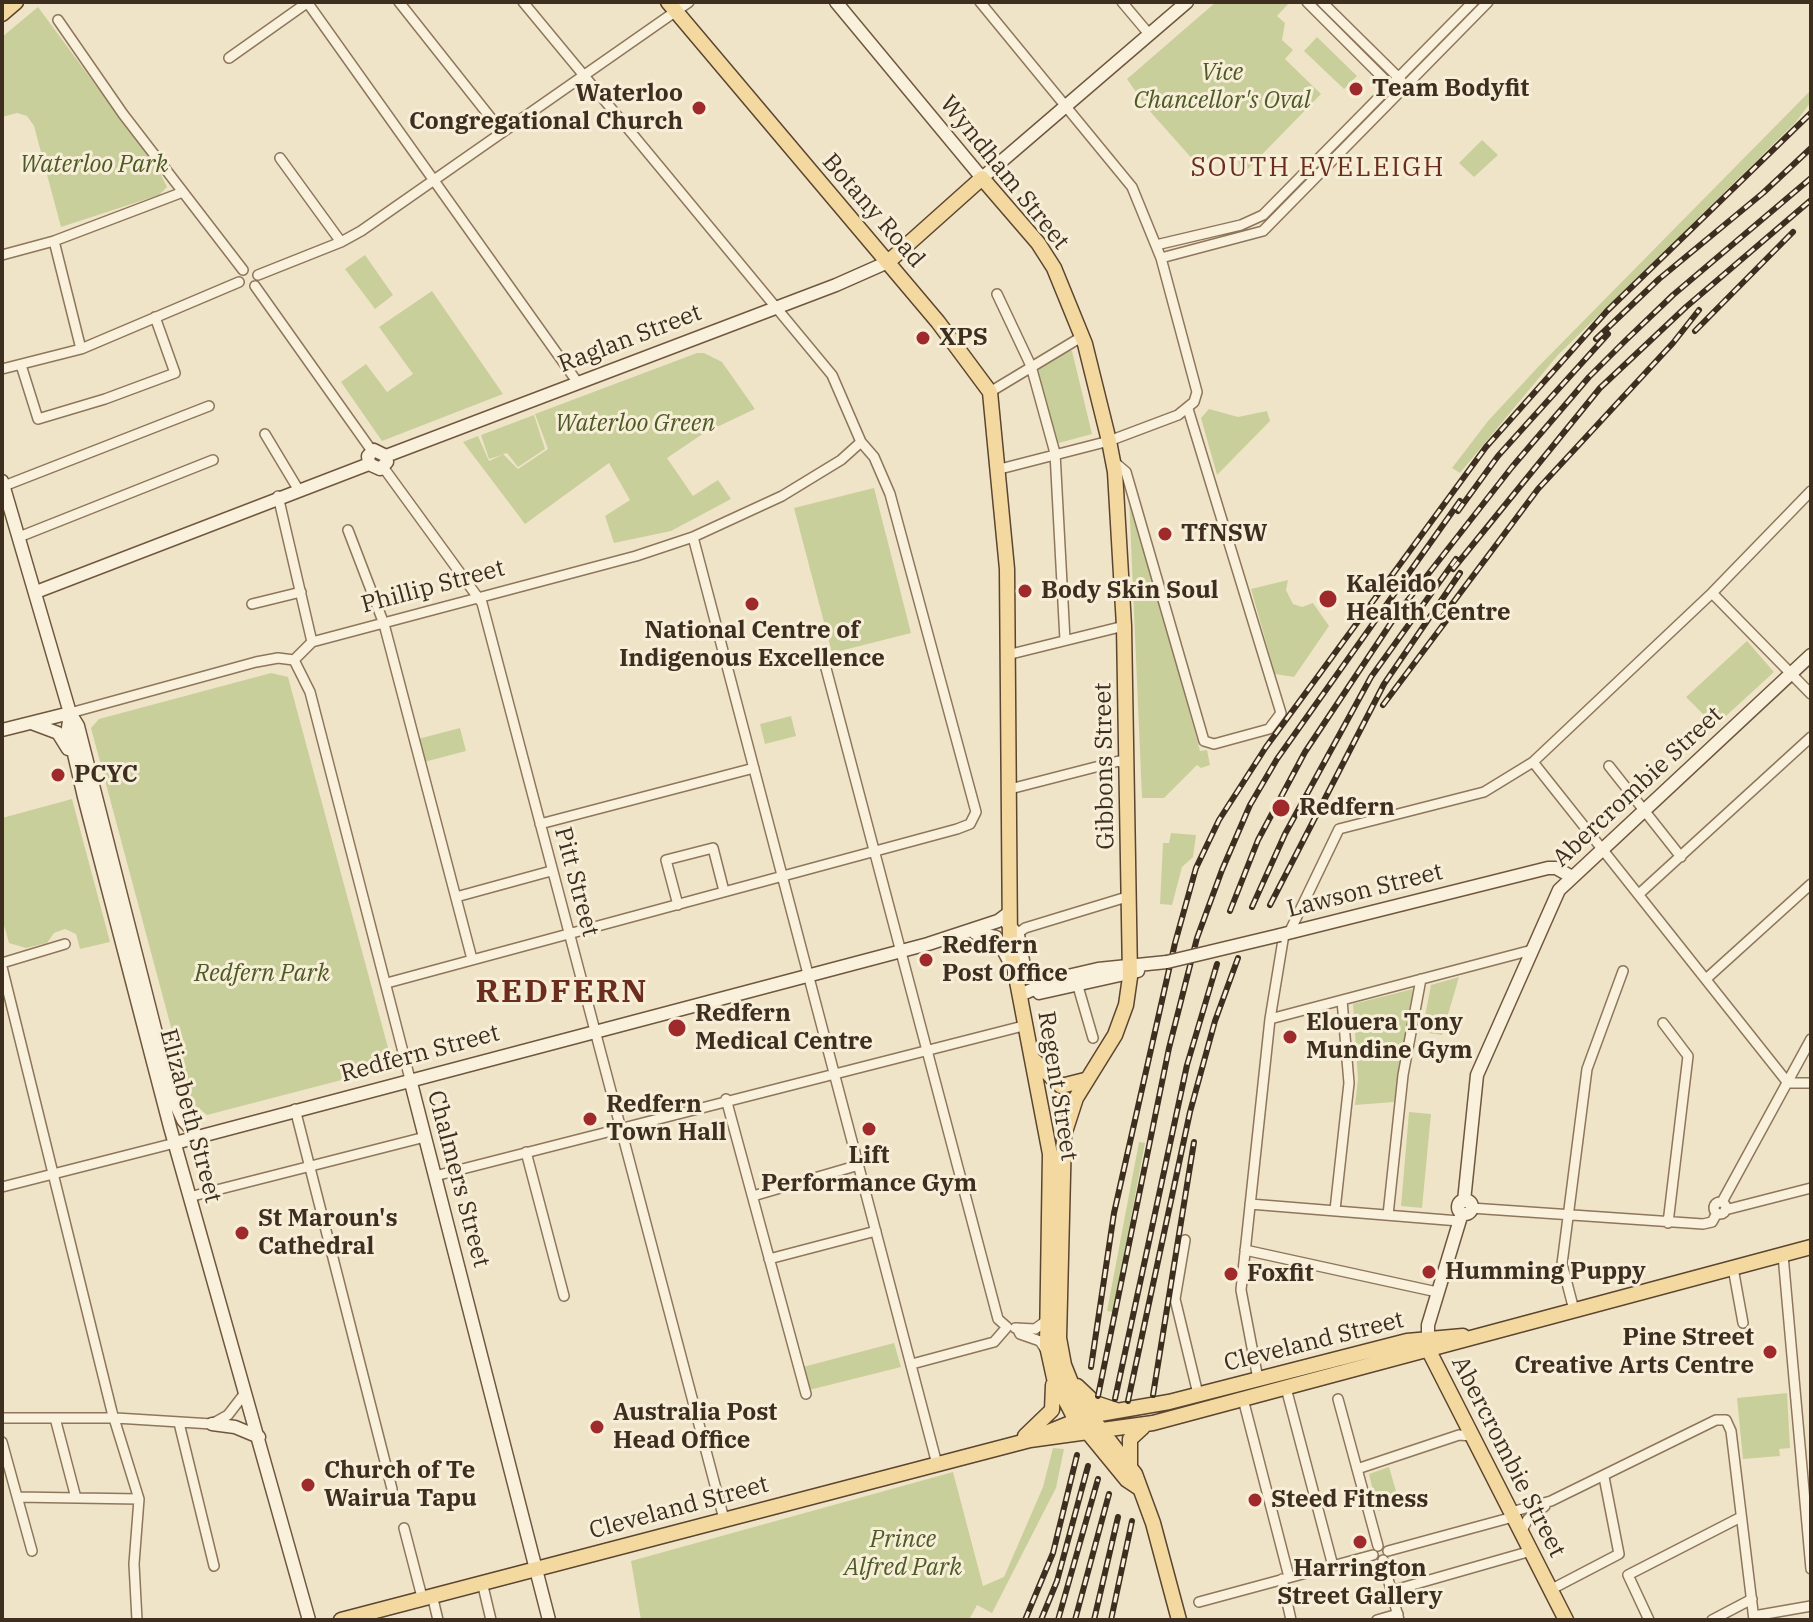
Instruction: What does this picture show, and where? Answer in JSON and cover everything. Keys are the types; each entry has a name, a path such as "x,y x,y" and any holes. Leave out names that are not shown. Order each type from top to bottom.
{"main road":[{"path":"2,14 16,2"},
{"name":"Botany Road","path":"672,7 976,370 990,392 1000,469"},
{"path":"888,262 982,178"},
{"name":"Wyndham Street","path":"982,178 1046,255 1083,336 1109,441"},
{"name":"Gibbons Street","path":"1086,1080 1115,1035 1126,1005 1130,968 1124,626 1109,441"},
{"name":"Regent Street","path":"1000,469 1007,569 1013,972 1027,1025 1050,1154 1046,1321 1063,1398 1095,1433 1127,1480 1139,1488"},
{"path":"1033,1059 1058,1085 1070,1087 1086,1080"},
{"name":"Regent Street","path":"1054,1362 1063,1150 1069,1116 1086,1080"},
{"name":"Cleveland Street","path":"341,1620 1009,1445 1151,1423 1286,1388 1429,1344 1474,1336 1811,1247"},
{"name":"Abercrombie Street","path":"1389,1345 1429,1344 1566,1620"},
{"name":"Cleveland Street","path":"1030,1440 1082,1417 1198,1394 1389,1345"},
{"path":"1054,1362 1095,1403 1126,1410"},
{"path":"1009,1445 1036,1427 1052,1410 1055,1396 1054,1362"},
{"path":"1130,1466 1130,1439 1135,1431 1151,1423"},
{"name":"Regent Street","path":"1095,1433 1130,1466 1153,1523 1179,1620"}],"street":[{"path":"229,58 308,2 578,383"},
{"path":"399,2 502,132"},
{"path":"387,983 970,824 976,812 956,750 890,494 874,457 861,442 832,375 523,2"},
{"path":"258,275 341,242 584,75 672,7 689,2"},
{"name":"Wyndham Street","path":"836,2 982,178"},
{"path":"980,2 1129,182 1161,258 1196,385 1196,399 1188,409 1109,441 1000,469"},
{"path":"1122,2 1149,34"},
{"path":"982,178 1187,2"},
{"path":"1307,2 1334,22 1399,86"},
{"path":"1322,2 1334,22"},
{"path":"1161,258 1263,231 1473,2"},
{"path":"1156,245 1241,225 1263,215 1488,2"},
{"path":"58,20 123,114 243,270"},
{"path":"280,158 341,242"},
{"path":"2,255 54,241 183,192"},
{"path":"54,241 81,349"},
{"name":"Raglan Street","path":"385,461 578,383 874,271 888,262"},
{"path":"243,270 252,269 258,275"},
{"path":"2,369 81,349 239,282 243,270"},
{"path":"258,275 255,286 370,458 373,468 385,461"},
{"path":"239,282 246,288 255,286"},
{"path":"997,294 1031,366 1055,453 1065,640"},
{"path":"21,365 38,419 175,373 155,317"},
{"path":"990,392 1083,336"},
{"path":"3,484 209,406"},
{"path":"1113,461 1126,472 1204,741 1210,744 1269,729 1281,713 1280,708 1188,409"},
{"path":"265,434 298,489"},
{"name":"Phillip Street","path":"312,642 636,556 693,537 782,496 841,460 861,442"},
{"path":"36,592 370,458"},
{"path":"19,537 213,460"},
{"name":"Pitt Street","path":"385,461 480,597 724,1519"},
{"name":"Elizabeth Street","path":"3,484 70,713 78,726 172,1096 183,1120 197,1136"},
{"path":"1258,1379 1243,1308 1245,1250 1270,1019 1284,934 1339,829 1484,792 1533,762 1712,593 1811,491"},
{"path":"2,730 256,662 278,658 294,660 312,642 278,496"},
{"path":"348,530 384,624 472,959"},
{"path":"693,537 937,1464"},
{"path":"252,604 301,592"},
{"path":"1712,593 1811,694"},
{"path":"1007,655 1124,626"},
{"name":"Abercrombie Street","path":"1429,1344 1428,1325 1464,1211 1477,1075 1559,890 1811,655"},
{"path":"823,657 998,1319 1020,1334 1040,1341 1054,1362"},
{"name":"Chalmers Street","path":"294,660 310,692 549,1620"},
{"name":"Elizabeth Street","path":"70,713 68,728 76,764 189,1197 309,1620"},
{"path":"27,724 45,726 58,733 76,764"},
{"path":"1639,894 1811,737"},
{"path":"1010,789 1119,761 1128,766"},
{"path":"1533,762 1788,1083"},
{"path":"1609,766 1681,857"},
{"path":"540,824 754,768"},
{"path":"678,905 666,860 713,848 724,891"},
{"name":"Lawson Street","path":"1130,968 1167,962 1548,868 1561,870 1572,877"},
{"path":"456,897 551,871"},
{"path":"1706,979 1811,884"},
{"name":"Redfern Street","path":"2,1187 901,952 988,925 1012,923 1025,928 1130,896"},
{"path":"1012,923 1025,971 1038,978 1130,968"},
{"path":"963,935 982,932 996,937 1013,972"},
{"path":"65,944 2,965 52,1173 139,1499 134,1564 137,1620"},
{"path":"1270,1019 1532,950"},
{"path":"1020,995 1130,968"},
{"path":"1574,1310 1562,1264 1587,1069 1623,971"},
{"path":"1020,995 1059,978"},
{"path":"1388,1215 1403,1075 1421,979"},
{"path":"1077,983 1093,1038"},
{"path":"1335,1210 1349,1083 1342,1000"},
{"path":"1663,1023 1688,1056 1668,1223"},
{"path":"435,1176 822,1074 835,1075 1027,1025"},
{"path":"1250,1204 1388,1215 1464,1211 1707,1224 1722,1208 1811,1039"},
{"path":"1788,1083 1811,1083"},
{"path":"726,1099 806,1394"},
{"path":"295,1109 392,1489"},
{"path":"189,1197 425,1137"},
{"path":"526,1152 564,1296"},
{"path":"753,1196 859,1165"},
{"path":"1722,1208 1811,1188"},
{"path":"769,1259 876,1231"},
{"path":"1185,1240 1175,1299 1198,1394"},
{"path":"1245,1250 1437,1292"},
{"path":"1783,1255 1811,1569"},
{"path":"1733,1268 1743,1323"},
{"path":"912,1364 994,1342 1012,1328 1035,1329 1046,1321"},
{"path":"1286,1388 1333,1566"},
{"path":"212,1424 228,1415 245,1393"},
{"path":"1243,1399 1286,1578 1291,1620"},
{"path":"1338,1399 1399,1617 1377,1620"},
{"path":"1798,1405 1811,1404"},
{"path":"2,1418 116,1418 212,1424 235,1427 259,1437"},
{"path":"55,1418 76,1498"},
{"path":"1199,1602 1512,1515 1604,1477 1716,1420 1725,1420 1731,1431 1754,1618 1811,1606"},
{"path":"179,1423 214,1566"},
{"path":"1357,1469 1459,1435 1472,1436"},
{"path":"2,1442 32,1551"},
{"path":"1550,1590 1620,1551 1604,1477"},
{"path":"17,1497 139,1499"},
{"path":"1521,1532 1529,1518 1551,1501"},
{"path":"1649,1620 1628,1579 1631,1573 1741,1517"},
{"path":"404,1528 438,1620"},
{"path":"1391,1591 1531,1551"},
{"path":"482,1582 491,1620"},
{"path":"1712,1620 1752,1599"}],"green space":[{"name":"Vice Chancellor's Oval","path":"1216,2 1290,2 1277,16 1285,23 1282,40 1293,50 1285,59 1321,94 1242,175 1236,153 1195,162 1147,108 1127,79"},
{"name":"Waterloo Park","path":"38,7 159,171 167,187 159,195 61,227 34,126 27,116 17,113 2,117 2,37"},
{"path":"1317,37 1357,76 1344,89 1304,51"},
{"path":"1811,90 1811,102 1795,123 1558,355 1460,473 1452,468 1488,421 1538,367"},
{"path":"1482,140 1498,155 1474,177 1459,163"},
{"path":"365,255 393,295 375,309 345,269"},
{"name":"Waterloo Green","path":"432,291 503,394 382,441 341,382 366,364 387,392 413,374 379,327"},
{"path":"1068,350 1072,351 1092,434 1055,444 1035,372 1037,367"},
{"name":"Waterloo Green","path":"697,353 722,362 755,409 704,433 667,458 693,496 718,480 731,499 671,531 614,543 605,516 630,500 609,463 525,524 463,442 478,436 489,461 502,455 489,459 481,435 534,415 545,449 518,467 507,453 503,454 518,469 548,449 535,414"},
{"path":"1209,409 1238,417 1267,411 1270,421 1217,475 1201,418"},
{"path":"874,488 911,633 832,653 794,508"},
{"path":"1129,497 1200,751 1207,750 1210,765 1201,768 1197,765 1164,798 1142,798"},
{"path":"1288,580 1286,590 1293,604 1302,607 1313,603 1329,626 1294,677 1275,674 1251,589"},
{"path":"1747,641 1774,672 1715,726 1686,697"},
{"name":"Redfern Park","path":"271,673 288,677 390,1055 380,1070 207,1115 191,1102 91,728 99,719"},
{"path":"791,716 796,736 765,744 760,724"},
{"path":"460,728 466,751 424,762 418,739"},
{"path":"72,799 110,942 80,949 76,934 65,929 54,933 47,943 26,948 9,943 2,918 2,818"},
{"path":"1171,833 1196,835 1193,857 1182,867 1172,905 1160,904 1163,843 1169,843"},
{"path":"1459,977 1442,1035 1422,1032 1431,985"},
{"path":"1413,989 1394,1102 1355,1105 1358,1079 1353,1004"},
{"path":"1409,1112 1431,1114 1422,1208 1401,1206"},
{"path":"1139,1142 1145,1143 1123,1260 1113,1312 1107,1311"},
{"path":"894,1343 901,1367 809,1390 803,1367"},
{"path":"1787,1393 1790,1448 1779,1449 1780,1456 1743,1459 1737,1398"},
{"name":"Prince Alfred Park","path":"1053,1448 1064,1449 1056,1488 992,1613 977,1605 969,1620 641,1620 631,1561 953,1472 983,1586 1004,1577 1043,1487"},
{"path":"1389,1467 1400,1505 1378,1511 1369,1474"}],"railway":[{"path":"1091,1367 1114,1213 1175,943 1196,868 1219,820 1266,747 1486,447 1607,311 1811,113"},
{"path":"1596,339 1659,279 1763,193 1811,148"},
{"path":"1230,911 1258,840 1305,752 1397,614 1512,467 1589,377 1625,341 1673,295 1811,178"},
{"path":"1453,569 1600,388 1686,307 1811,200"},
{"path":"1695,331 1793,232"},
{"path":"1443,616 1538,489 1673,343 1699,310"},
{"path":"1458,511 1498,456 1608,334"},
{"path":"1098,1396 1169,1048 1197,938 1222,870 1250,805 1277,759 1460,501"},
{"path":"1252,907 1285,834 1371,677 1456,559"},
{"path":"1270,905 1384,684 1460,573"},
{"path":"1383,705 1455,609"},
{"path":"1128,1401 1190,1112 1215,1021 1238,958"},
{"path":"1115,1399 1187,1065 1217,964"},
{"path":"1153,1395 1194,1142"},
{"path":"1025,1620 1053,1553 1077,1455"},
{"path":"1041,1620 1057,1581 1088,1466"},
{"path":"1058,1620 1098,1479"},
{"path":"1075,1620 1109,1494"},
{"path":"1094,1620 1118,1517"},
{"path":"1111,1620 1132,1521"}],"place":[{"name":"Team Bodyfit","path":"1356,89"},
{"name":"Waterloo Congregational Church","path":"699,108"},
{"name":"XPS","path":"923,338"},
{"name":"TfNSW","path":"1165,534"},
{"name":"Body Skin Soul","path":"1025,591"},
{"name":"Kaleido Health Centre","path":"1328,599"},
{"name":"National Centre of Indigenous Excellence","path":"752,604"},
{"name":"PCYC","path":"58,775"},
{"name":"Redfern","path":"1281,808"},
{"name":"Redfern Post Office","path":"926,960"},
{"name":"Redfern Medical Centre","path":"677,1028"},
{"name":"Elouera Tony Mundine Gym","path":"1290,1037"},
{"name":"Redfern Town Hall","path":"590,1119"},
{"name":"Lift Performance Gym","path":"869,1129"},
{"name":"St Maroun's Cathedral","path":"242,1233"},
{"name":"Humming Puppy","path":"1429,1272"},
{"name":"Foxfit","path":"1231,1274"},
{"name":"Pine Street Creative Arts Centre","path":"1770,1352"},
{"name":"Australia Post Head Office","path":"597,1427"},
{"name":"Church of Te Wairua Tapu","path":"308,1485"},
{"name":"Steed Fitness","path":"1255,1500"},
{"name":"Harrington Street Gallery","path":"1360,1542"}],"district":[{"name":"SOUTH EVELEIGH","path":"1318,168"},
{"name":"REDFERN","path":"562,993"}]}
